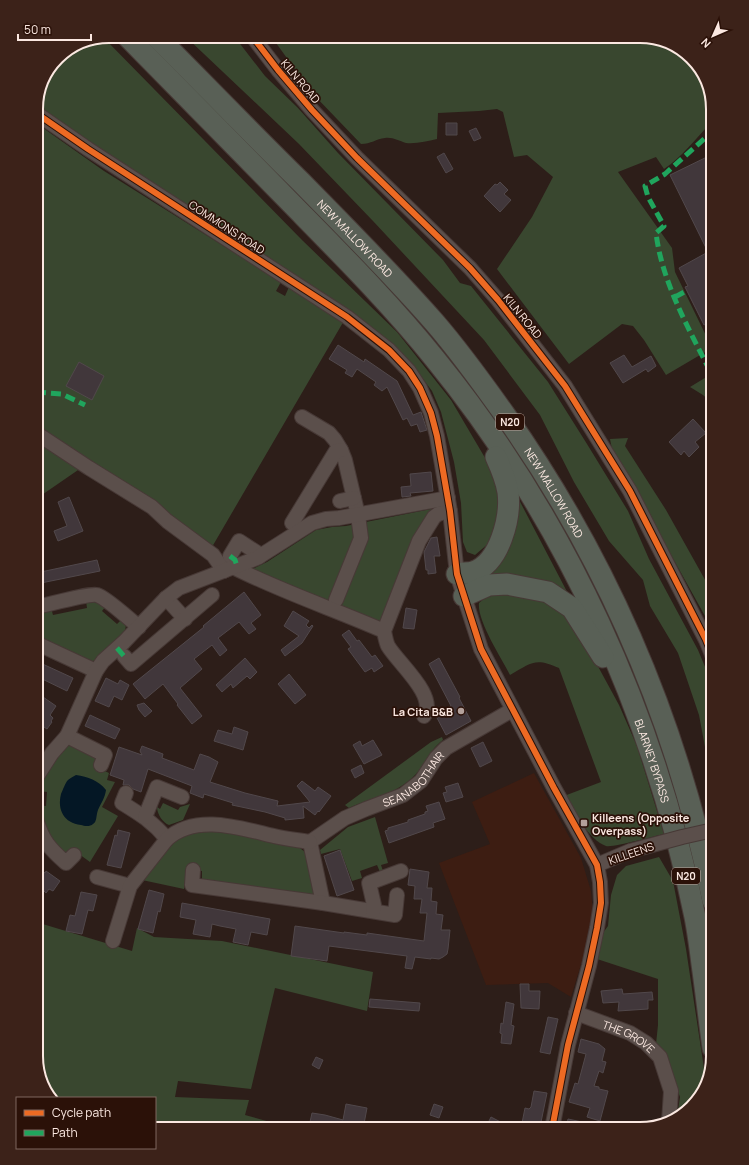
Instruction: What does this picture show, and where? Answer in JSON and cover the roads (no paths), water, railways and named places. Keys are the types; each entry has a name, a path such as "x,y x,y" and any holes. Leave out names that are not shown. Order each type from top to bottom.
{"highway":[{"name":"NEW MALLOW ROAD","path":"134,43 360,273 438,361 489,431 542,513 583,588 635,709"},
{"name":"NEW MALLOW ROAD","path":"163,43 341,223 436,324 479,378 520,437 564,505 596,563 616,604 654,692 687,791 706,866"},
{"name":"N20","path":"438,361 493,452 504,475 508,491 509,507 507,519 502,539 495,552 480,568 472,572 457,574"},
{"name":"N20","path":"464,596 489,585 507,584 548,592 572,608 635,709"},
{"name":"BLARNEY BYPASS","path":"635,709 657,772 684,867 696,919 706,995"}],"street":[{"name":"KILN ROAD","path":"257,43 278,70 317,115 358,158 470,268 507,312 565,386 630,491 706,640"},
{"name":"COMMONS ROAD","path":"43,118 88,149 347,316 389,350 402,363 420,388 431,413 437,436 457,574 481,649 512,710 597,865 600,882 601,903 589,966 568,1045 553,1122"},
{"path":"302,417 329,433 341,450 345,460 358,514 361,538 336,600"},
{"path":"43,438 152,507 167,521 213,556 262,582 384,631"},
{"path":"292,523 336,451 341,450"},
{"path":"340,501 354,498"},
{"path":"43,767 52,753 67,736 96,671 103,661 139,627 166,598 179,588 229,565 259,557 312,523 326,519 358,514 448,504"},
{"path":"424,716 428,708 425,696 410,673 388,645 384,631 419,541 434,517 448,504"},
{"path":"229,565 239,541 256,552 259,557"},
{"path":"43,605 96,595 106,600 139,627"},
{"path":"124,656 131,664 212,595"},
{"path":"166,598 185,619"},
{"path":"43,646 96,671"},
{"name":"SEANABOTHAIR","path":"310,842 345,818 403,796 421,781 436,758 446,748 512,710"},
{"path":"67,736 105,755 101,765"},
{"path":"144,816 157,787 182,798"},
{"path":"126,793 122,803 144,816 157,827 167,839"},
{"path":"113,941 130,886 173,833 192,826 212,824 310,842 323,903"},
{"name":"KILLEENS","path":"597,865 630,851 682,836 706,831"},
{"path":"43,837 54,852 66,863 74,855"},
{"path":"193,870 192,885 323,903 395,915 396,895"},
{"path":"373,911 374,905 369,884 401,871"},
{"path":"97,877 130,886"},
{"name":"THE GROVE","path":"576,1014 630,1033 646,1043 660,1057 671,1091 669,1115"}],"water":[{"path":"76,775 85,777 100,784 106,790 95,822 90,826 70,822 63,815 61,810 61,794 67,781"}],"place":[{"name":"La Cita B&B","path":"461,711"},
{"name":"Killeens (Opposite Overpass)","path":"584,823"}]}
